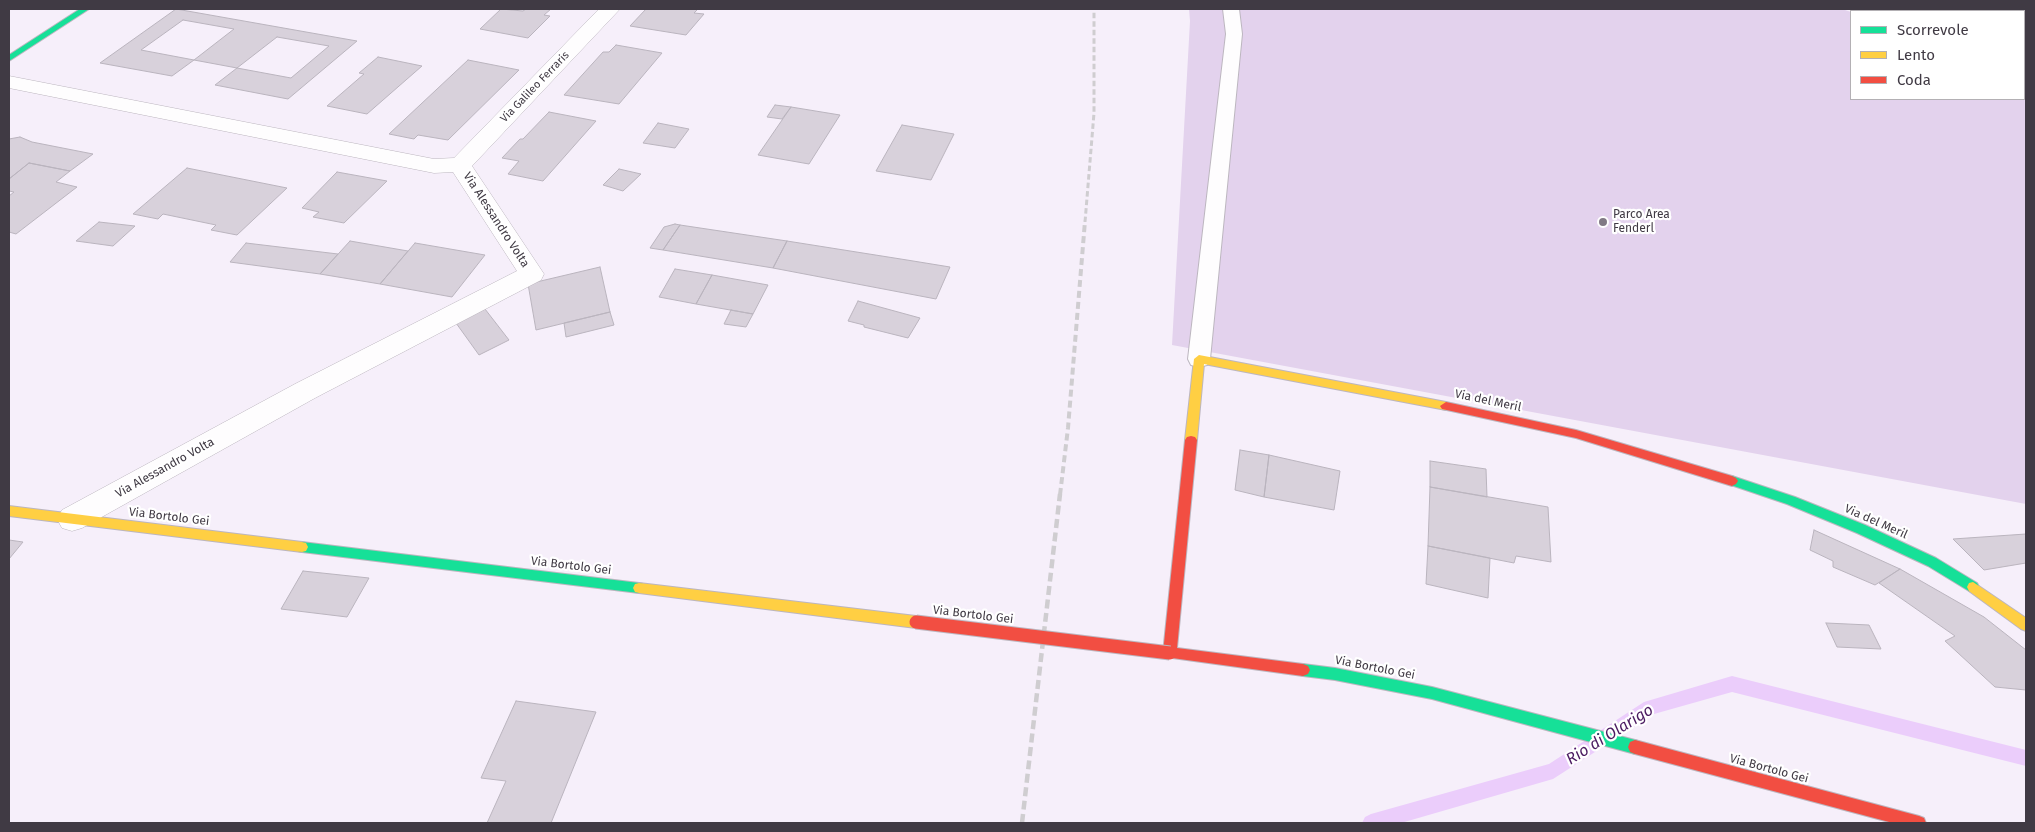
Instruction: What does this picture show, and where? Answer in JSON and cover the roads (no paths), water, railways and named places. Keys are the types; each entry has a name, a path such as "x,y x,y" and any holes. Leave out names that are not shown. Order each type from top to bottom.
{"street":[{"path":"9,59 85,9"},
{"name":"Via Galileo Ferraris","path":"460,165 610,9"},
{"name":"Via Alessandro Volta","path":"9,82 434,166 460,165 532,274 305,391 72,519"},
{"path":"1170,653 1199,359"},
{"name":"Via del Meril","path":"1199,359 1463,409 1576,434 1690,467 1791,500 1932,562 1982,593 2026,625"},
{"name":"Via Bortolo Gei","path":"9,511 1335,674 1432,694 1919,823"}],"lane":[{"path":"1199,359 1234,34 1231,9"}],"waterway":[{"name":"Rio di Olarigo","path":"1371,823 1553,771 1650,707 1732,684 2026,758"}],"railway":[{"path":"1085,222 1094,113 1094,9"},
{"path":"1060,495 1068,428 1085,221"},
{"path":"1022,823 1060,494"}],"place":[{"name":"Parco Area Fenderl","path":"1603,222"}]}
